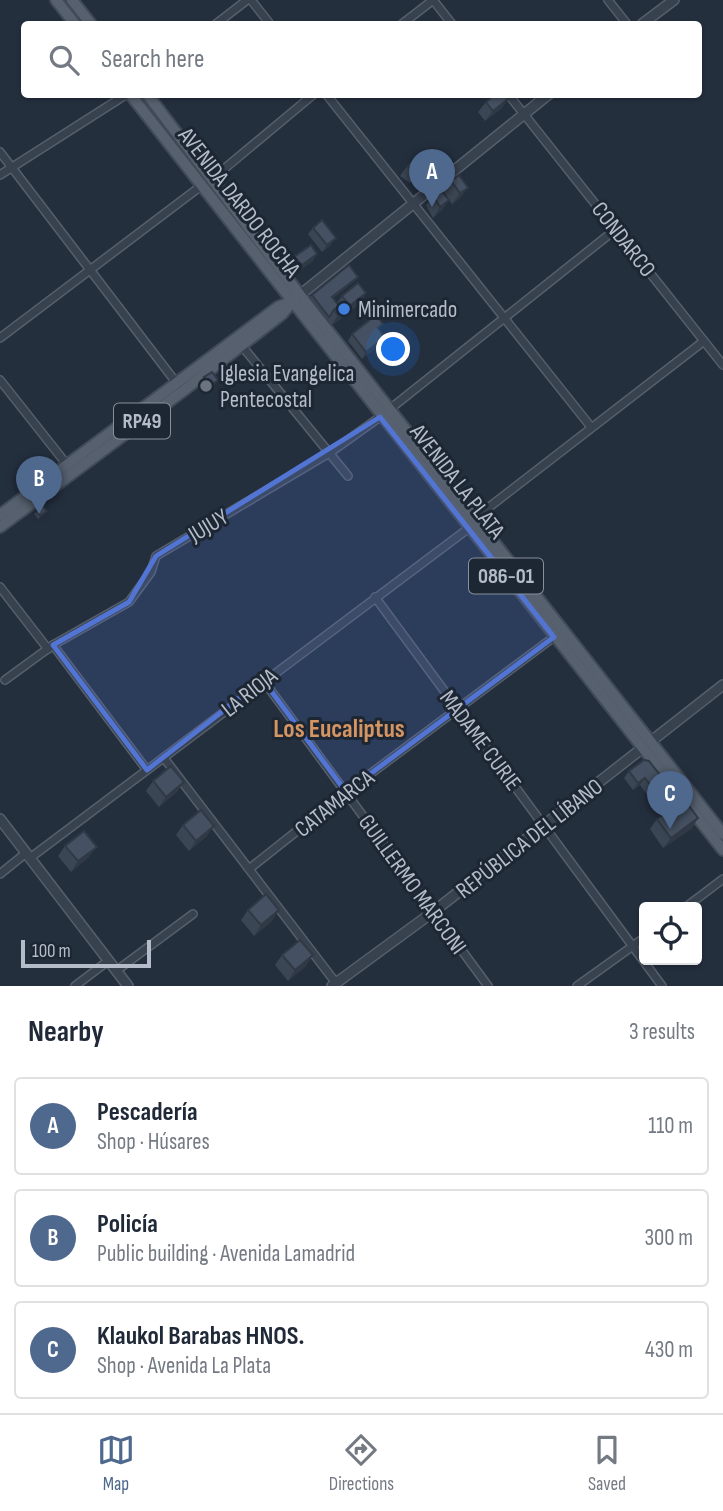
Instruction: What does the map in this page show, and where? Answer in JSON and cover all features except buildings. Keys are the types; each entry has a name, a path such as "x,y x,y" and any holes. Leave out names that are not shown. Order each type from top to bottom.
{"main road":[{"path":"56,0 73,21"},
{"path":"72,0 89,21"},
{"name":"AVENIDA DARDO ROCHA","path":"132,98 201,186 295,298"},
{"name":"AVENIDA DARDO ROCHA","path":"150,98 212,179 295,298"},
{"name":"RP49","path":"180,387 242,346 282,314 295,298"},
{"name":"RP49","path":"0,515 70,468 180,387 278,307 295,298"},
{"name":"AVENIDA LA PLATA","path":"295,298 390,409 554,637 723,834"},
{"name":"AVENIDA LA PLATA","path":"295,298 380,416 472,523 647,745 723,849"},
{"name":"RP49","path":"0,527 70,468"}],"street":[{"path":"220,21 249,0 267,21"},
{"path":"406,21 433,0 450,21"},
{"path":"608,0 625,21"},
{"path":"646,21 674,0"},
{"path":"0,175 123,98"},
{"path":"212,179 309,98"},
{"path":"329,98 592,427"},
{"name":"CONDARCO","path":"511,98 723,365"},
{"name":"RP49","path":"295,298 544,98"},
{"path":"0,152 180,387"},
{"path":"0,338 201,186"},
{"path":"390,409 502,317 616,229"},
{"name":"LA RIOJA","path":"0,874 164,758 472,523 704,341"},
{"path":"242,346 348,476"},
{"path":"0,380 70,468"},
{"name":"JUJUY","path":"5,680 50,647 129,602 151,572 156,556 331,453 380,416"},
{"path":"0,587 147,770"},
{"name":"MADAME CURIE","path":"375,597 662,986"},
{"name":"CATAMARCA","path":"249,869 346,792 554,637"},
{"name":"GUILLERMO MARCONI","path":"263,680 488,986"},
{"name":"REPÚBLICA DEL LÍBANO","path":"334,984 433,912 723,685"},
{"path":"164,758 334,984"},
{"path":"0,820 128,986"},
{"path":"692,902 723,880"},
{"path":"116,971 193,914"},
{"path":"577,986 639,942"},
{"path":"75,986 108,961"}],"highlighted area":[{"path":"380,417 554,637 346,792 263,680 147,770 53,645 129,602 156,556"}],"place":[{"name":"Pescadería","path":"432,207"},
{"name":"Minimercado","path":"344,309"},
{"name":"Iglesia Evangelica Pentecostal","path":"206,386"},
{"name":"Policía","path":"39,514"},
{"name":"Klaukol Barabas HNOS.","path":"670,829"}],"district":[{"name":"Los Eucaliptus","path":"339,728"}]}
